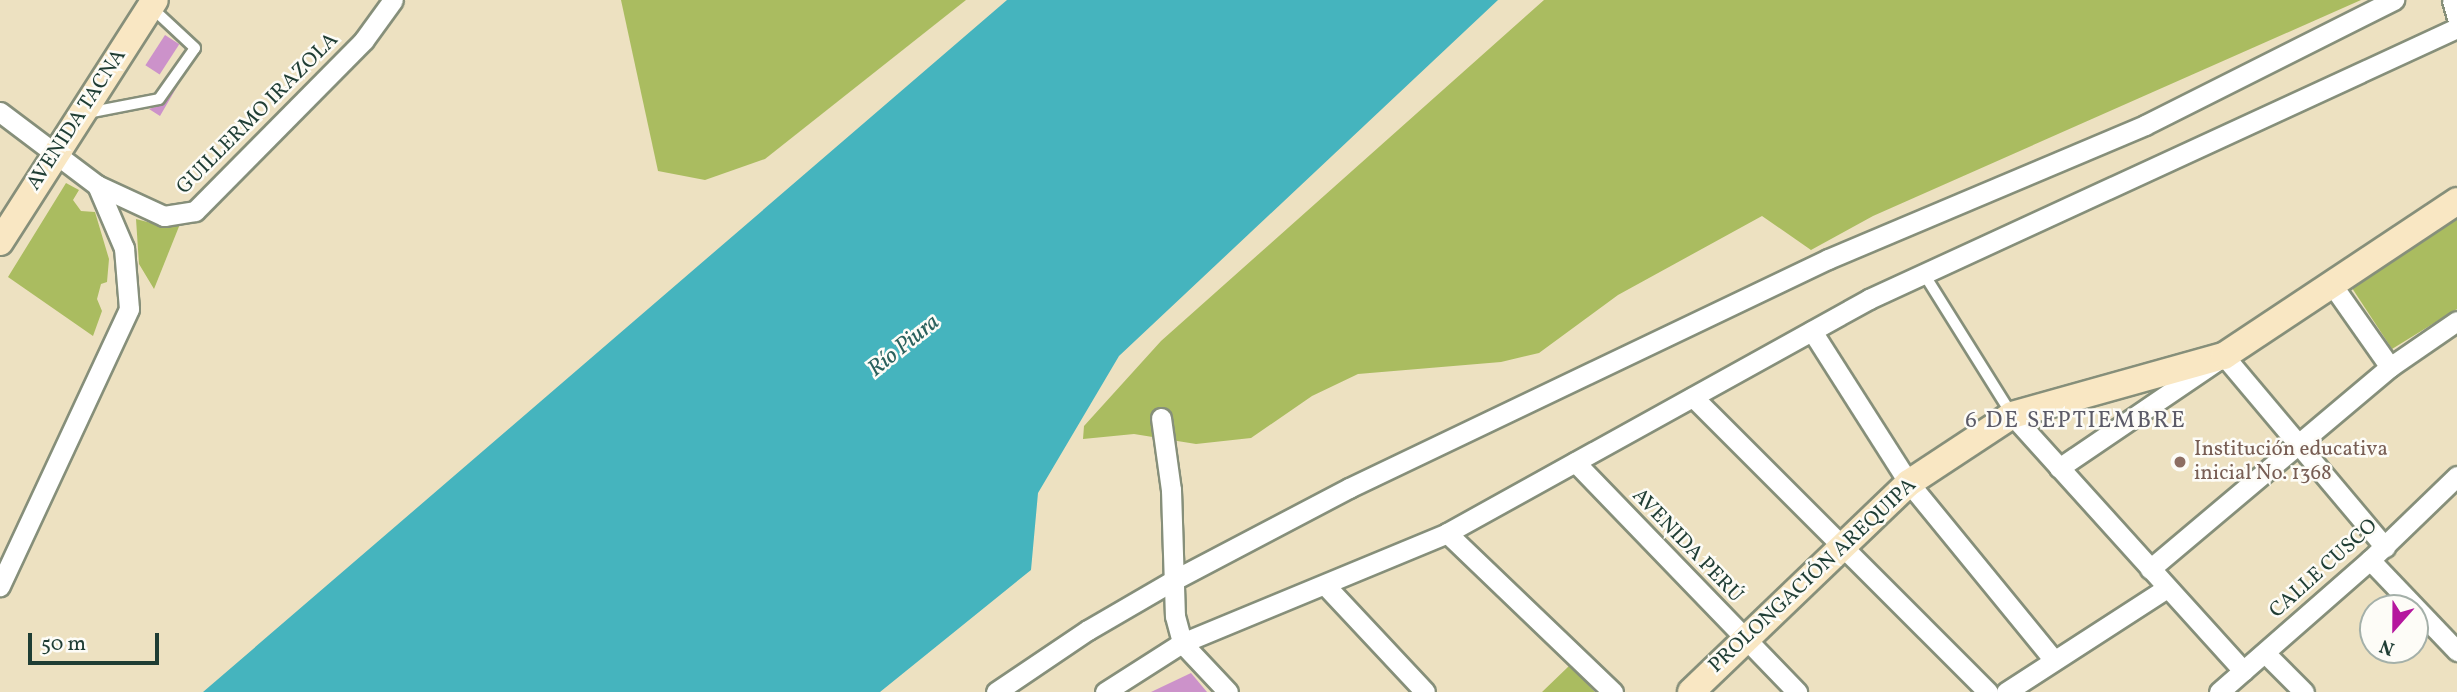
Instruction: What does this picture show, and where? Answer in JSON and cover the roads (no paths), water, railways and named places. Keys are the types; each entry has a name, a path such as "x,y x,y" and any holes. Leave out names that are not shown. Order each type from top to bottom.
{"street":[{"name":"GUILLERMO IRAZOLA","path":"97,185 164,216 195,211 364,40 393,0"},
{"path":"996,692 1088,629 1174,580 1349,488 1828,260 2145,125 2394,0"},
{"path":"2452,0 2457,18"},
{"name":"AVENIDA TACNA","path":"0,242 56,150 153,3"},
{"path":"1105,692 1182,643 1447,533 1812,331 1924,274 2457,28"},
{"path":"0,111 56,150 97,185 124,248 129,309 0,586"},
{"name":"PROLONGACIÓN AREQUIPA","path":"1691,692 1744,638 1909,482 2012,415 2224,356 2457,201"},
{"path":"2333,286 2390,367"},
{"path":"2150,569 2390,367 2457,321"},
{"path":"1812,331 1909,482 2053,659"},
{"path":"2059,468 2224,356 2296,446 2385,547"},
{"path":"1693,397 1844,545 1988,692"},
{"path":"2012,415 2243,671"},
{"path":"1161,418 1171,490 1174,580 1182,643 1228,692"},
{"name":"AVENIDA PERÚ","path":"1575,462 1797,692"},
{"name":"CALLE CUSCO","path":"2219,692 2385,547 2457,476"},
{"path":"1447,533 1614,692"},
{"path":"2370,560 2457,651"},
{"path":"1325,585 1425,692"},
{"path":"2006,692 2053,659 2167,588"},
{"path":"2265,653 2304,692"}],"lane":[{"path":"80,114 159,99 195,48 153,3"},
{"path":"1924,274 2012,415"}],"water":[{"name":"Río Piura","path":"1007,0 1498,0 1119,356 1038,493 1031,570 880,692 203,692"}],"place":[{"name":"Institución educativa inicial No. 1368","path":"2180,462"}],"district":[{"name":"6 DE SEPTIEMBRE","path":"2076,421"}]}
